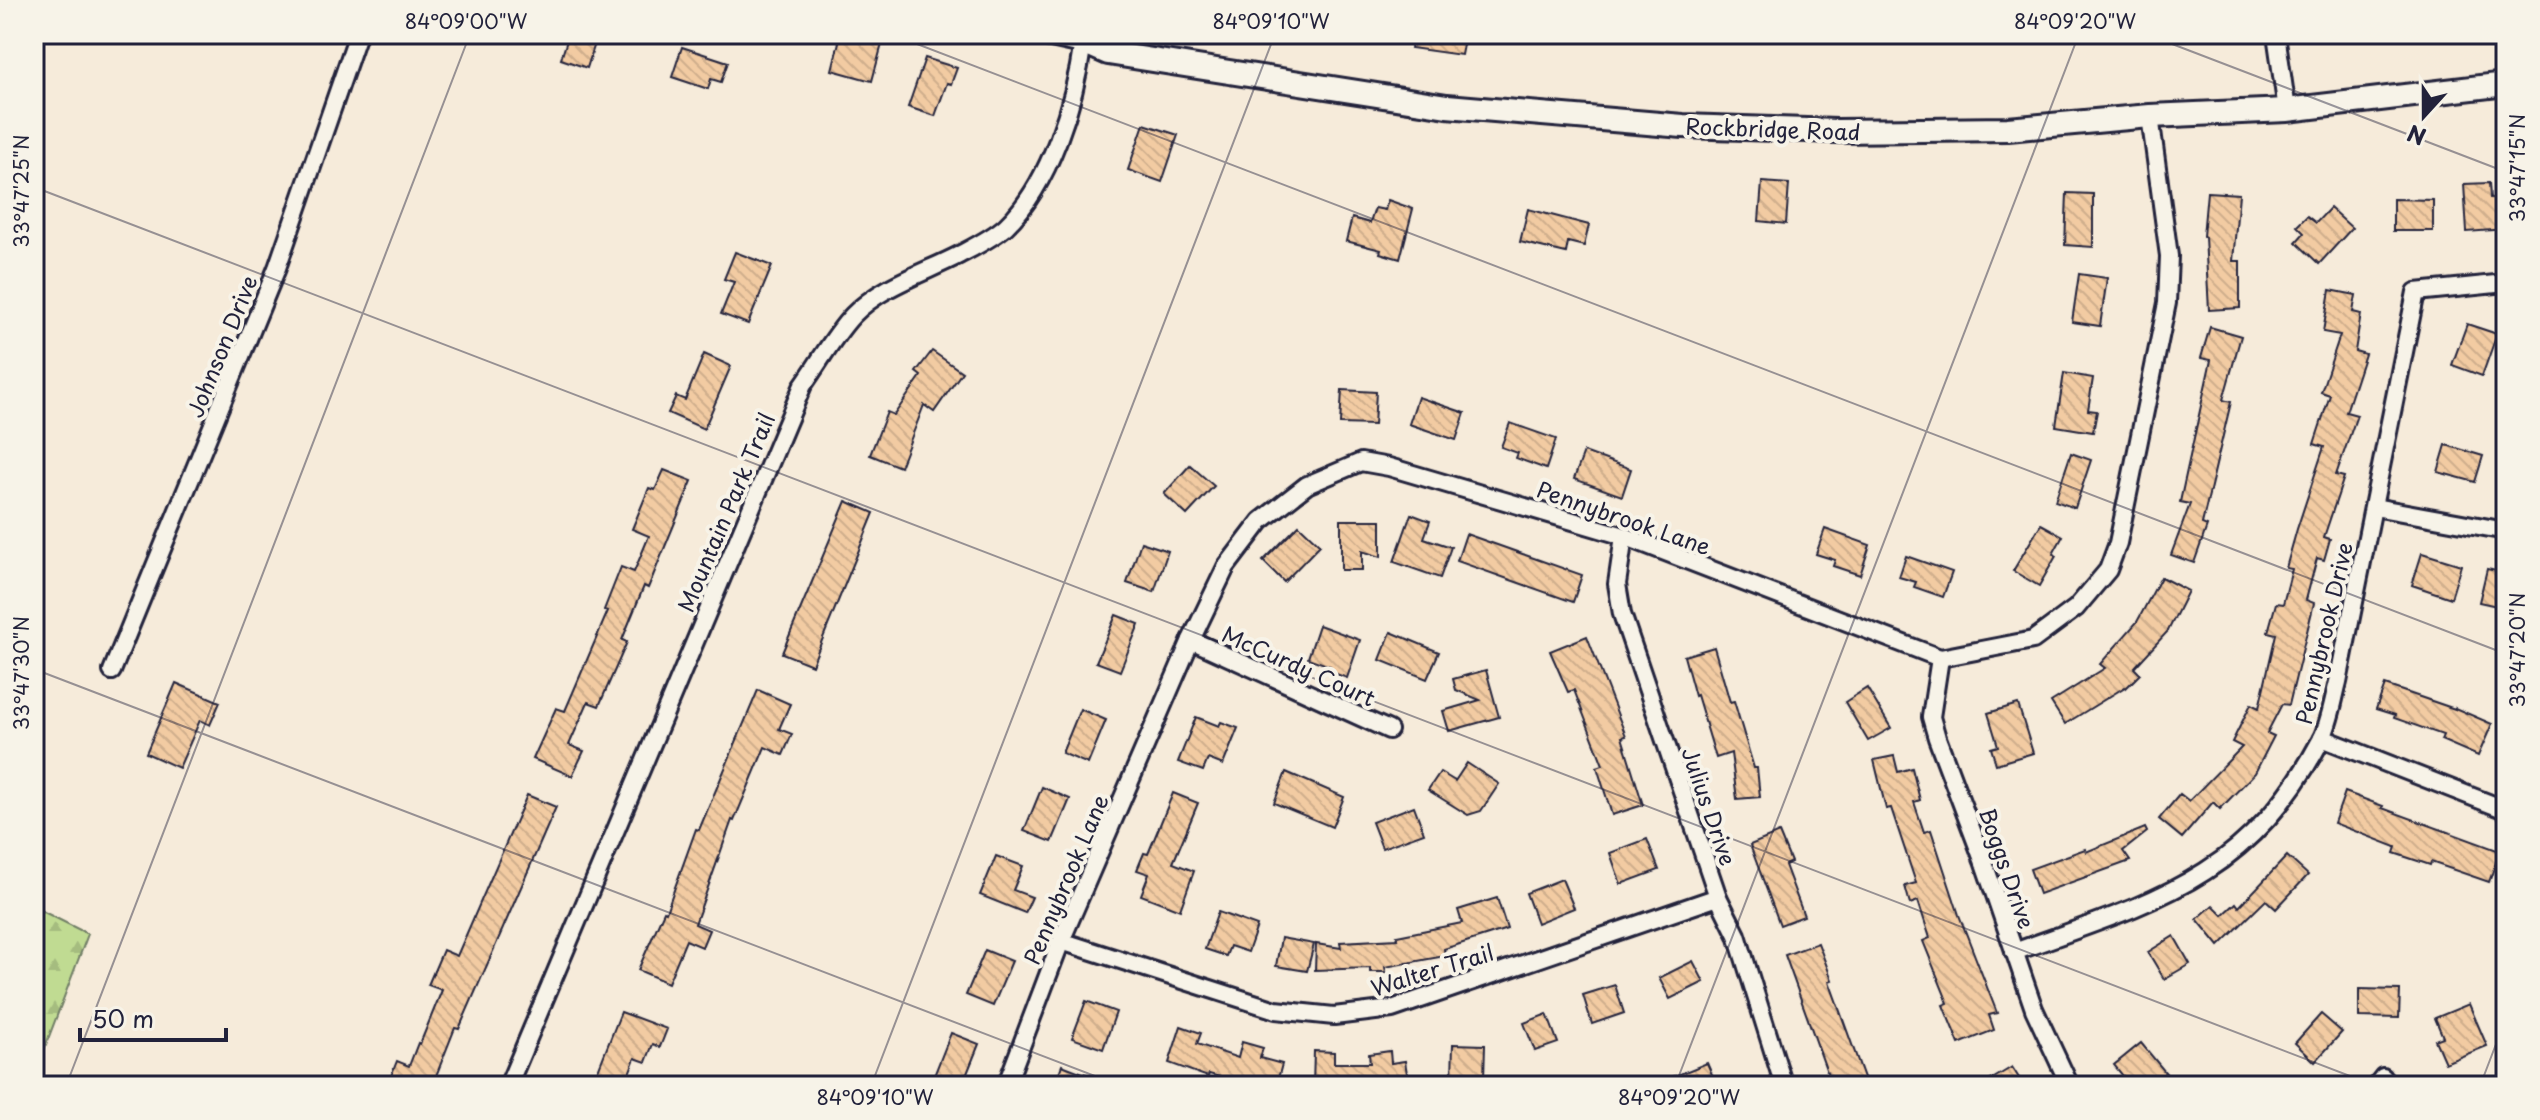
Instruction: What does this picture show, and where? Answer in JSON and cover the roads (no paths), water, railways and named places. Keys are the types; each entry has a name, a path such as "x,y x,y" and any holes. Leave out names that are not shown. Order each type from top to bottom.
{"main road":[{"name":"Rockbridge Road","path":"1047,34 1083,42 1108,53 1447,106 1683,126 1837,131 2008,129 2150,116 2287,110 2506,84"}],"street":[{"name":"Johnson Drive","path":"112,671 277,268 358,34"},
{"path":"2276,34 2287,110"},
{"name":"Mountain Park Trail","path":"508,1086 803,385 854,315 895,285 961,254 1003,228 1019,211 1046,167 1078,80 1083,42"},
{"path":"1940,658 2033,640 2076,608 2108,570 2118,543 2167,303 2169,256 2150,116"},
{"name":"Pennybrook Drive","path":"2014,952 2134,909 2183,887 2224,861 2269,820 2322,738 2338,682 2416,292 2506,283"},
{"name":"Pennybrook Lane","path":"1006,1086 1061,941 1191,640 1226,567 1261,521 1307,485 1361,462 1389,467 1624,536 1940,658"},
{"path":"2374,507 2506,531"},
{"name":"Julius Drive","path":"1624,536 1617,584 1622,614 1718,897 1737,935 1784,1086"},
{"name":"McCurdy Court","path":"1191,640 1389,730"},
{"name":"Boggs Drive","path":"1940,658 1931,717 2034,1009 2070,1086"},
{"path":"2322,738 2506,810"},
{"name":"Walter Trail","path":"1061,941 1276,1010 1334,1016 1392,1009 1718,897"}]}
